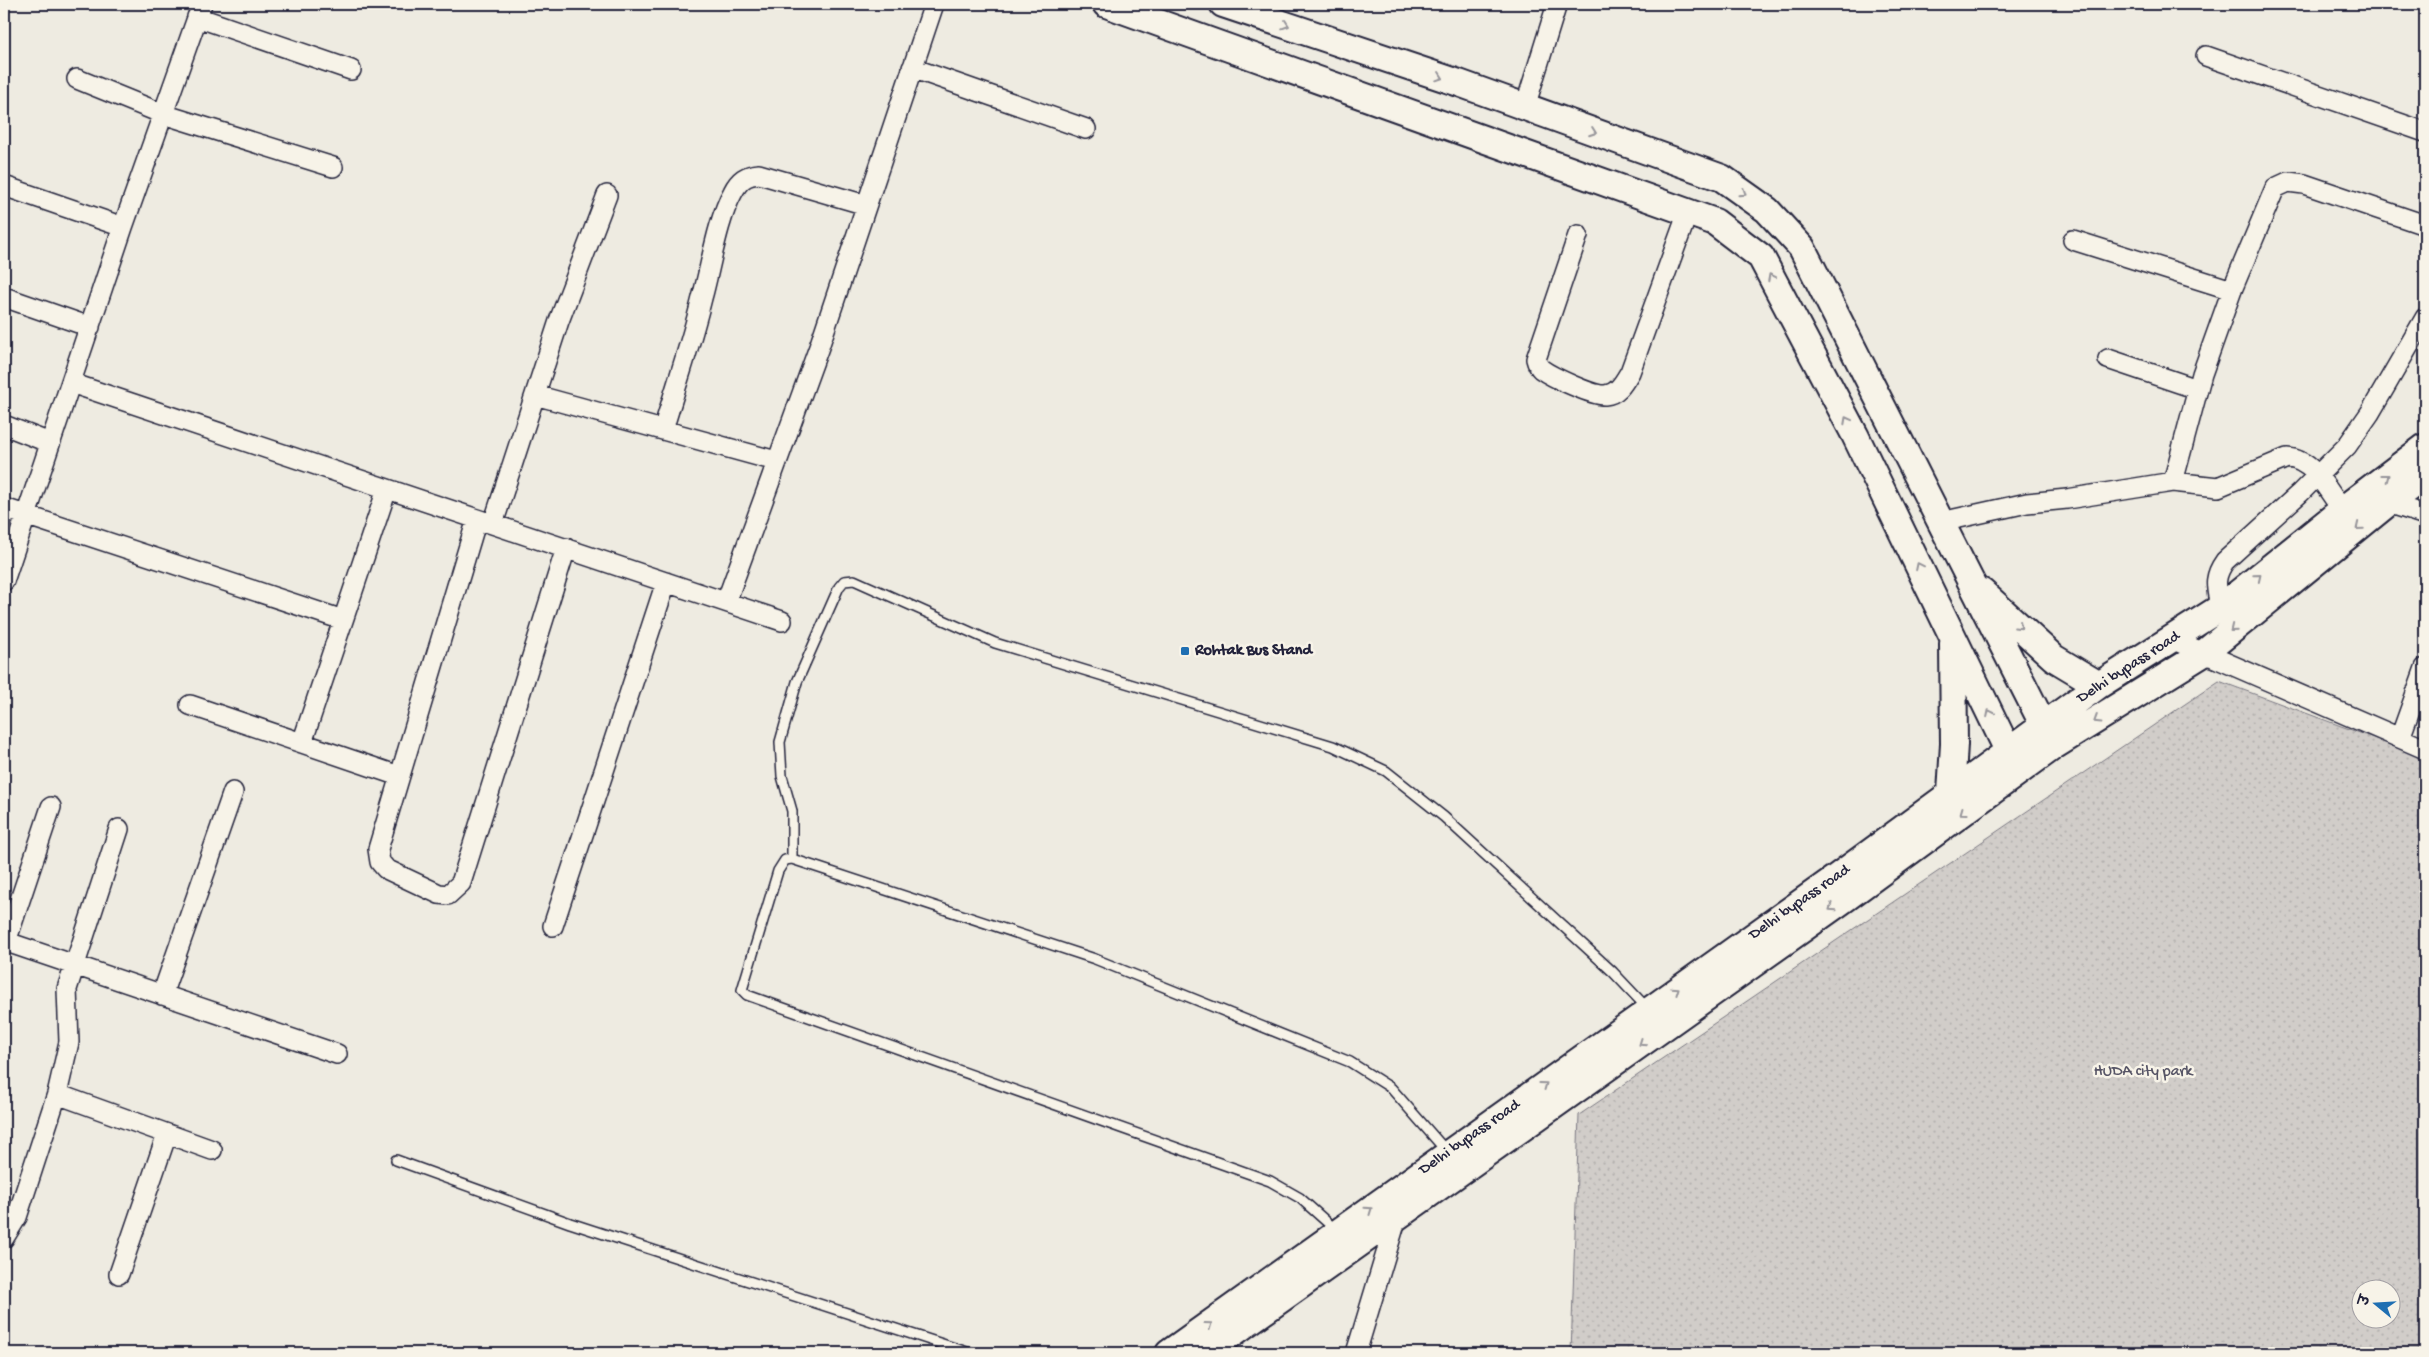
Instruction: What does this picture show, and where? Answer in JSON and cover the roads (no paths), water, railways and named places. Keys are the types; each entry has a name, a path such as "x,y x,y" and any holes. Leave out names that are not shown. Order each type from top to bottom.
{"main road":[{"path":"1106,4 1715,222 1761,257 1855,434 2014,762"},
{"path":"1223,4 1525,107 1722,178 1767,210 1802,248 2049,736"},
{"name":"Delhi bypass road","path":"2049,736 2099,685 2174,640 2220,608 2342,510 2425,447"},
{"name":"Delhi bypass road","path":"1204,1353 1345,1241 2049,736 2204,653 2388,503 2425,476"},
{"path":"1970,581 2054,658 2099,685"},
{"path":"1951,793 1954,744 1953,637"},
{"name":"Delhi bypass road","path":"1658,1017 1951,793 2014,762"},
{"name":"Delhi bypass road","path":"1169,1353 1345,1241 1397,1217 1454,1163"}],"street":[{"path":"726,602 819,347 934,4"},
{"path":"1525,107 1557,4"},
{"path":"4,581 123,227 200,11 351,70"},
{"path":"2206,56 2425,132"},
{"path":"912,68 1086,129"},
{"path":"77,79 163,114 333,167"},
{"path":"663,430 696,324 721,226 732,193 740,180 749,175 759,174 866,205"},
{"path":"2173,482 2197,389 2232,290 2275,188 2288,182 2313,186 2425,225"},
{"path":"4,186 123,227"},
{"path":"566,548 461,883 448,896 439,894 395,874 380,862 378,850 399,776 485,521 535,395 559,321 607,195"},
{"path":"1578,235 1536,359 1542,370 1595,394 1606,395 1615,392 1630,372 1688,212"},
{"path":"2073,240 2232,290"},
{"path":"4,297 90,326"},
{"path":"2220,608 2215,580 2221,566 2347,446 2370,413 2425,318"},
{"path":"2108,359 2197,389"},
{"path":"71,383 782,621"},
{"path":"535,395 776,462"},
{"path":"4,426 50,443"},
{"path":"1940,522 2027,503 2067,499 2173,482 2218,487 2287,458 2300,461 2317,475 2342,510"},
{"path":"302,742 387,489"},
{"path":"2388,503 2425,515"},
{"path":"4,508 343,620"},
{"path":"553,926 666,582"},
{"path":"2174,640 2425,749"},
{"path":"2400,738 2425,668"},
{"path":"190,705 399,776"},
{"path":"162,995 233,792"},
{"path":"51,808 5,942 337,1054"},
{"path":"4,1238 17,1217 57,1094 69,1042 66,1004 74,965 119,829"},
{"path":"57,1094 212,1150"},
{"path":"119,1274 167,1134"},
{"path":"1356,1353 1397,1217"}],"lane":[{"path":"792,859 792,811 782,776 780,742 797,682 839,587 844,580 854,580 994,643 1333,746 1386,771 1444,817 1613,972 1658,1017"},
{"path":"1345,1241 1300,1198 1270,1181 747,995 742,990 778,871 785,860 792,859 1094,959 1350,1062 1391,1088 1454,1163"},
{"path":"396,1160 570,1223 970,1353"}],"place":[{"name":"Rohtak Bus Stand","path":"1185,651"}],"park label":[{"name":"HUDA city park","path":"2143,1072"}]}
